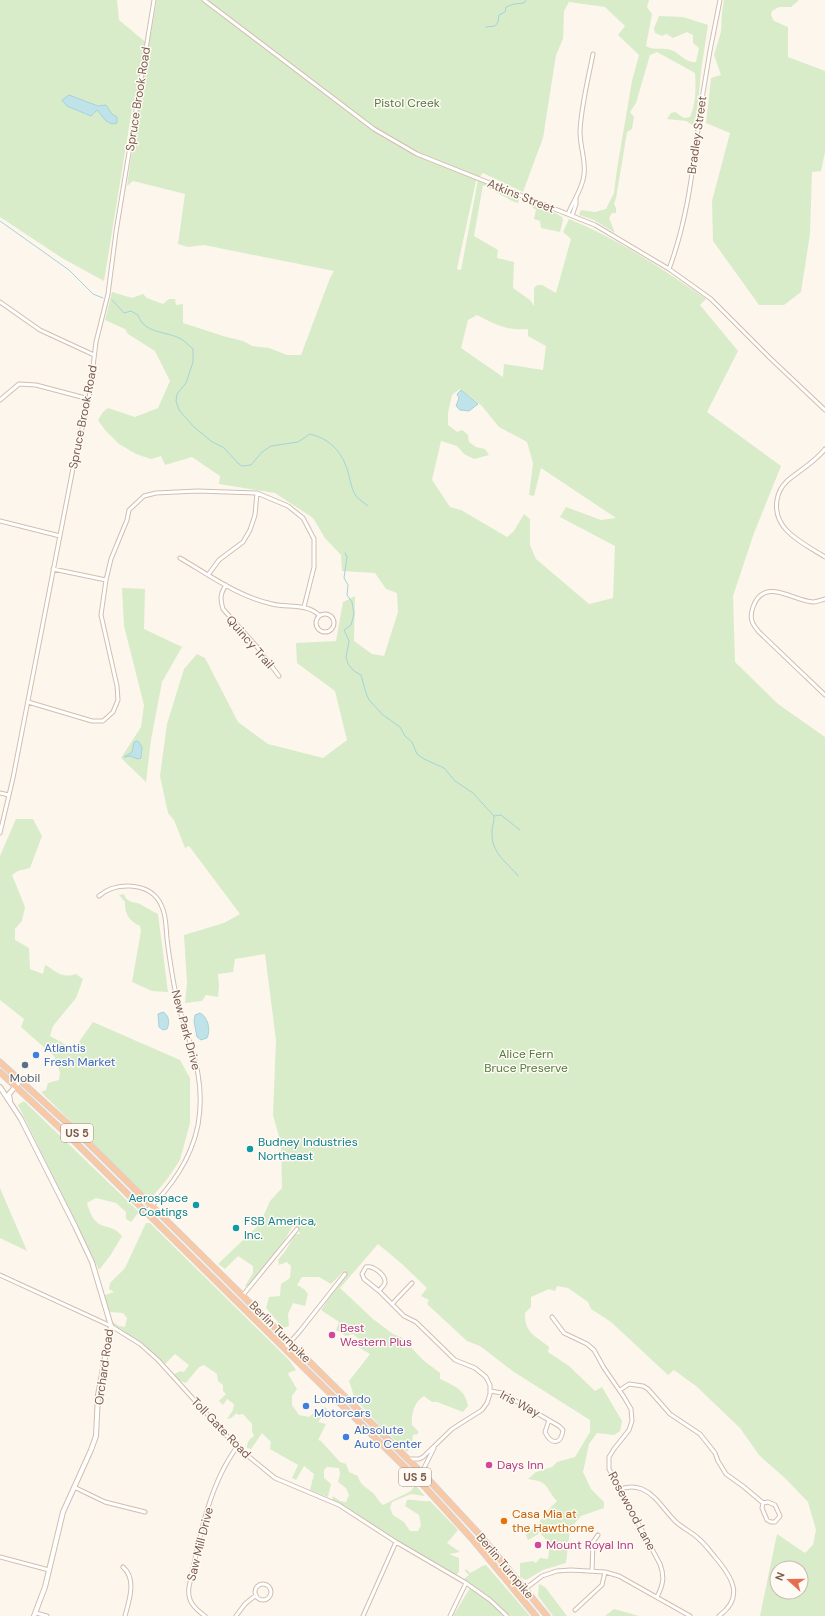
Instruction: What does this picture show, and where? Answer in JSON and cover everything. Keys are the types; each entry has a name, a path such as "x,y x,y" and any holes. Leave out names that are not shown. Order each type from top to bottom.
{"highway":[{"name":"Berlin Turnpike","path":"0,1062 21,1080 152,1206 422,1472 466,1520 547,1616"},
{"name":"Berlin Turnpike","path":"0,1072 74,1141 440,1502 536,1616"}],"street":[{"name":"Spruce Brook Road","path":"0,833 28,702 75,458 89,399 94,355 98,331 108,294 117,226 154,0"},
{"name":"Atkins Street","path":"204,0 374,129 393,141 417,154 595,225 669,269 711,298 770,358 825,410"},
{"name":"Bradley Street","path":"669,269 688,206 704,87 720,0"},
{"path":"568,214 572,202 576,198 581,187 584,174 584,157 580,139 580,118 593,54"},
{"path":"572,216 576,204 576,198"},
{"path":"0,302 40,330 94,355"},
{"path":"0,400 19,384 36,385 89,399"},
{"path":"825,449 812,462 786,482 778,493 776,505 777,516 781,526 825,557"},
{"path":"28,702 92,721 103,720 113,712 118,700 117,686 101,615 106,580 111,559 127,520 129,510 144,496 156,493 197,491 258,493 288,506 303,518 314,539 314,567 304,607"},
{"path":"208,574 219,560 243,542 250,530 258,493"},
{"path":"0,521 60,536"},
{"path":"180,558 245,595 272,604 304,607 319,615 328,614 332,618 333,626 329,631 323,632 318,629 315,623 319,615"},
{"path":"53,569 106,580"},
{"name":"Quincy Trail","path":"226,585 221,593 220,601 222,609 258,648 279,676"},
{"path":"825,599 814,602 781,592 767,592 756,599 752,609 751,622 759,632 825,695"},
{"path":"0,792 9,795"},
{"name":"New Park Drive","path":"99,896 105,891 134,886 145,889 159,901 164,913 176,993 198,1074 200,1112 196,1137 179,1174 146,1212"},
{"path":"11,1104 9,1094 21,1080"},
{"name":"Orchard Road","path":"0,1087 11,1104 53,1181 88,1252 111,1326 98,1396 96,1436 60,1522 43,1595 35,1615"},
{"path":"243,1295 296,1228"},
{"path":"379,1291 384,1285 385,1280 374,1267 366,1267 362,1274 364,1279 379,1291 404,1316 416,1322 455,1360 475,1368 486,1377 490,1391 486,1404 482,1410 452,1429 435,1447 419,1459 408,1459"},
{"path":"285,1348 345,1274"},
{"name":"Toll Gate Road","path":"0,1275 111,1326 140,1344 151,1353 237,1447 275,1478 339,1505 396,1542 466,1583 490,1600 508,1616"},
{"path":"392,1304 412,1283"},
{"name":"Rosewood Lane","path":"552,1317 564,1333 587,1344 594,1350 631,1409 632,1421 629,1430 609,1457 609,1469 660,1564 663,1574 663,1584 657,1597"},
{"path":"620,1390 629,1384 643,1386 648,1389 670,1414 704,1438 715,1453 726,1474 763,1503 768,1502 775,1505 780,1516 778,1519 771,1522 767,1520 762,1508 763,1503"},
{"name":"Iris Way","path":"490,1391 502,1393 549,1420 563,1430 561,1439 557,1442 553,1442 548,1438 545,1432 549,1420"},
{"name":"Saw Mill Drive","path":"205,1616 198,1611 191,1602 189,1597 189,1587 208,1508 227,1460 237,1447"},
{"path":"422,1472 435,1447"},
{"path":"619,1490 625,1487 633,1486 644,1490 658,1501 675,1521 700,1539 728,1572 734,1587 733,1599 726,1611 719,1616"},
{"path":"74,1487 105,1502 145,1512"},
{"path":"592,1570 592,1542 598,1535"},
{"path":"363,1616 396,1542"},
{"path":"0,1556 49,1570"},
{"path":"123,1567 128,1571 131,1583 125,1616"},
{"path":"524,1589 542,1576 557,1571 592,1570 605,1572 619,1576 690,1616"},
{"path":"575,1610 602,1585 605,1572"},
{"path":"450,1616 466,1583"},
{"path":"260,1585 266,1585 270,1589 270,1595 267,1599 261,1600 256,1595 256,1589 260,1585"},
{"path":"236,1616 245,1604 256,1595"},
{"path":"35,1615 47,1616"}],"green space":[{"path":"0,0 117,0 119,20 149,45 157,0 649,0 647,7 652,14 646,46 671,50 692,62 696,62 699,48 693,43 693,35 687,32 673,38 666,34 662,36 655,33 654,28 659,16 683,17 708,25 694,126 686,121 667,119 671,113 675,112 684,118 690,117 694,101 695,73 657,52 650,55 636,103 630,112 634,117 632,129 627,132 614,204 616,213 612,213 609,218 615,233 594,220 579,215 581,210 595,212 606,209 614,193 632,81 639,55 618,35 625,26 605,7 569,2 564,11 563,39 556,55 543,138 523,192 483,173 476,181 457,269 461,270 478,180 507,192 519,199 518,203 514,202 483,185 474,236 498,250 497,258 514,262 513,288 530,300 534,306 534,288 537,285 542,285 556,293 571,239 563,232 569,219 623,245 640,255 706,299 700,305 738,351 707,412 781,466 754,533 733,596 735,662 778,704 825,737 825,1616 760,1616 769,1573 769,1600 809,1600 809,1560 772,1560 777,1534 805,1553 813,1545 816,1530 808,1502 786,1479 759,1455 740,1428 696,1386 674,1370 668,1375 611,1322 591,1309 588,1302 568,1288 557,1286 555,1291 549,1289 531,1297 531,1307 525,1313 526,1325 535,1337 549,1347 548,1352 569,1366 595,1391 602,1387 622,1421 620,1431 614,1435 597,1433 589,1444 583,1472 591,1489 604,1502 604,1508 581,1516 570,1529 566,1563 543,1570 526,1580 520,1577 520,1563 533,1561 536,1563 540,1558 548,1559 550,1544 540,1533 528,1540 526,1535 538,1524 546,1512 557,1501 543,1483 528,1479 536,1472 552,1467 557,1462 575,1457 590,1432 590,1420 514,1372 480,1346 467,1341 427,1304 429,1300 421,1296 427,1288 378,1244 340,1288 373,1319 393,1334 401,1337 423,1360 440,1373 440,1379 462,1392 467,1400 468,1406 463,1412 437,1402 432,1402 424,1396 414,1409 412,1425 418,1431 418,1434 413,1435 411,1446 407,1452 355,1399 349,1381 370,1354 358,1347 360,1340 353,1334 346,1336 336,1330 339,1322 321,1310 346,1273 345,1270 331,1284 319,1277 302,1277 297,1285 304,1289 308,1294 305,1306 293,1303 288,1314 289,1326 283,1328 266,1308 269,1297 280,1296 281,1284 290,1278 291,1266 287,1262 279,1265 278,1260 286,1250 295,1234 300,1234 297,1225 292,1227 283,1243 248,1286 245,1286 253,1273 253,1266 238,1256 225,1269 218,1264 260,1224 270,1201 282,1188 281,1144 273,1115 276,1040 265,954 235,959 233,972 218,974 218,997 206,995 202,1001 185,1003 187,983 184,935 224,923 240,914 189,846 185,848 174,820 168,813 160,776 167,724 184,669 197,654 205,658 238,722 268,744 323,758 347,740 335,691 297,663 296,643 336,641 343,602 355,596 354,641 372,654 384,656 398,612 397,593 386,589 375,573 342,571 341,555 325,538 313,518 275,493 219,484 220,476 192,457 165,465 161,456 151,459 136,454 119,444 105,430 98,420 103,412 108,408 135,417 158,408 170,381 155,351 128,334 125,329 105,320 112,292 132,298 143,294 147,298 163,304 169,299 175,299 176,305 183,304 183,323 243,341 252,346 269,348 287,355 301,355 334,271 204,245 188,247 178,244 185,194 133,181 127,186 138,111 132,109 104,281 62,258 0,217","holes":["477,315 495,324 513,329 528,329 528,336 546,346 543,370 504,364 503,377 461,348 468,320","460,389 482,406 499,427 527,442 533,463 529,495 534,496 541,468 616,518 601,520 566,507 560,517 615,546 613,598 589,604 536,559 530,545 530,519 524,514 514,531 507,537 461,510 450,507 432,480 441,441 457,446 464,454 474,459 489,455 485,449 476,447 469,442 468,435 462,430 457,432 448,425 448,413 452,395"]},
{"path":"724,0 799,0 791,7 779,7 772,11 771,15 774,21 788,27 788,57 825,71 825,152 821,171 812,172 810,234 801,292 784,305 759,305 713,241 712,201 730,133 706,123 711,78 721,75 714,55 721,32"},
{"path":"527,202 532,202 562,217 563,220 560,232 541,228 540,221 534,219 536,210"},
{"path":"122,588 145,589 144,629 182,647 162,682 151,740 146,782 121,758 141,727 144,705 124,626","holes":["138,741 142,751 142,757 125,757 132,752 136,742"]},
{"path":"16,819 33,819 42,836 30,868 18,871 12,875 25,907 22,921 15,929 15,940 29,948 30,969 43,974 45,965 59,974 66,976 76,974 83,979 76,998 53,1026 50,1036 74,1049 93,1022 180,1060 190,1078 190,1123 180,1160 168,1178 153,1196 145,1194 139,1190 41,1092 46,1090 48,1083 59,1080 60,1072 54,1056 21,1027 24,1019 0,1000 0,856"},
{"path":"124,894 128,900 140,904 158,914 168,992 152,991 132,982 141,931 140,926 128,917 125,902 119,895"},
{"path":"24,1101 139,1212 131,1222 126,1219 126,1212 116,1203 96,1198 87,1203 94,1220 103,1226 112,1228 122,1236 110,1256 99,1270 18,1105"},
{"path":"0,1188 27,1251 0,1238"},
{"path":"146,1223 150,1223 289,1360 296,1370 288,1374 297,1389 292,1396 292,1405 299,1415 309,1417 317,1410 319,1411 325,1407 328,1410 318,1422 326,1424 318,1440 321,1441 340,1462 346,1464 349,1472 358,1476 362,1484 373,1493 383,1505 411,1491 415,1485 425,1496 411,1494 392,1502 390,1508 393,1515 404,1522 410,1531 418,1531 421,1525 419,1515 405,1506 407,1500 430,1501 458,1530 447,1543 460,1552 449,1554 459,1558 459,1572 456,1575 401,1544 332,1500 333,1496 340,1501 346,1502 349,1495 346,1488 338,1482 340,1474 339,1468 327,1467 324,1470 324,1478 331,1484 328,1497 310,1490 314,1474 304,1466 296,1480 292,1478 298,1465 270,1449 271,1442 262,1433 251,1449 247,1448 247,1444 254,1436 252,1424 243,1414 238,1415 237,1413 231,1418 227,1419 233,1410 234,1404 227,1399 223,1405 219,1401 226,1394 223,1391 223,1385 218,1381 217,1374 204,1365 199,1367 186,1383 178,1380 174,1374 181,1371 184,1372 189,1365 175,1354 165,1364 147,1348 113,1325 113,1322 119,1326 125,1327 127,1318 123,1313 110,1312 104,1297 105,1295 114,1292 109,1289 110,1283 125,1268"},
{"path":"486,1565 530,1616 511,1616 489,1597 464,1579 469,1575 465,1571 466,1569 470,1573"},
{"path":"539,1584 545,1587 567,1616 553,1616 538,1596"},
{"path":"470,1588 490,1602 504,1616 453,1616"},
{"path":"614,1609 639,1616 605,1616"}],"water":[{"path":"69,95 98,106 106,105 112,114 117,117 117,123 112,124 106,121 97,110 91,116 67,106 62,100"},
{"path":"461,390 478,404 469,411 460,410 456,406 459,398 457,394"},
{"path":"138,741 142,747 141,758 138,759 130,756 124,757 132,752 134,742"},
{"path":"163,1012 167,1015 169,1022 167,1029 163,1030 159,1027 158,1014"},
{"path":"200,1013 205,1017 209,1028 207,1038 201,1040 197,1037 194,1021 195,1015"}],"waterway":[{"path":"486,27 495,26 498,22 499,15 505,12 506,7 524,3 526,0"},
{"path":"0,221 69,270 93,294 103,298"},
{"path":"112,300 124,313 131,311 138,315 145,326 156,331 175,336 184,341 193,349 193,362 186,383 177,394 176,401 179,410 194,427 211,441 224,448 239,464 242,466 251,465 262,452 271,446 298,442 310,434 322,438 336,449 343,460 354,492 357,497 368,506"},
{"path":"345,553 347,557 344,578 348,585 347,595 352,602 354,614 351,625 344,630 349,641 346,657 348,664 354,671 361,675 369,700 383,715 400,727 405,736 412,742 417,754 424,759 444,768 455,781 473,793 494,816 501,815 520,830"},
{"path":"494,816 492,832 495,847 497,852 518,876"}],"place":[{"name":"Atlantis Fresh Market","path":"36,1055"},
{"name":"Mobil","path":"25,1065"},
{"name":"Budney Industries Northeast","path":"250,1149"},
{"name":"Aerospace Coatings","path":"196,1205"},
{"name":"FSB America, Inc.","path":"236,1228"},
{"name":"Best Western Plus","path":"332,1335"},
{"name":"Lombardo Motorcars","path":"306,1406"},
{"name":"Absolute Auto Center","path":"346,1437"},
{"name":"Days Inn","path":"489,1465"},
{"name":"Casa Mia at the Hawthorne","path":"504,1521"},
{"name":"Mount Royal Inn","path":"538,1545"}],"park label":[{"name":"Pistol Creek","path":"407,103"},
{"name":"Alice Fern Bruce Preserve","path":"526,1061"}]}
